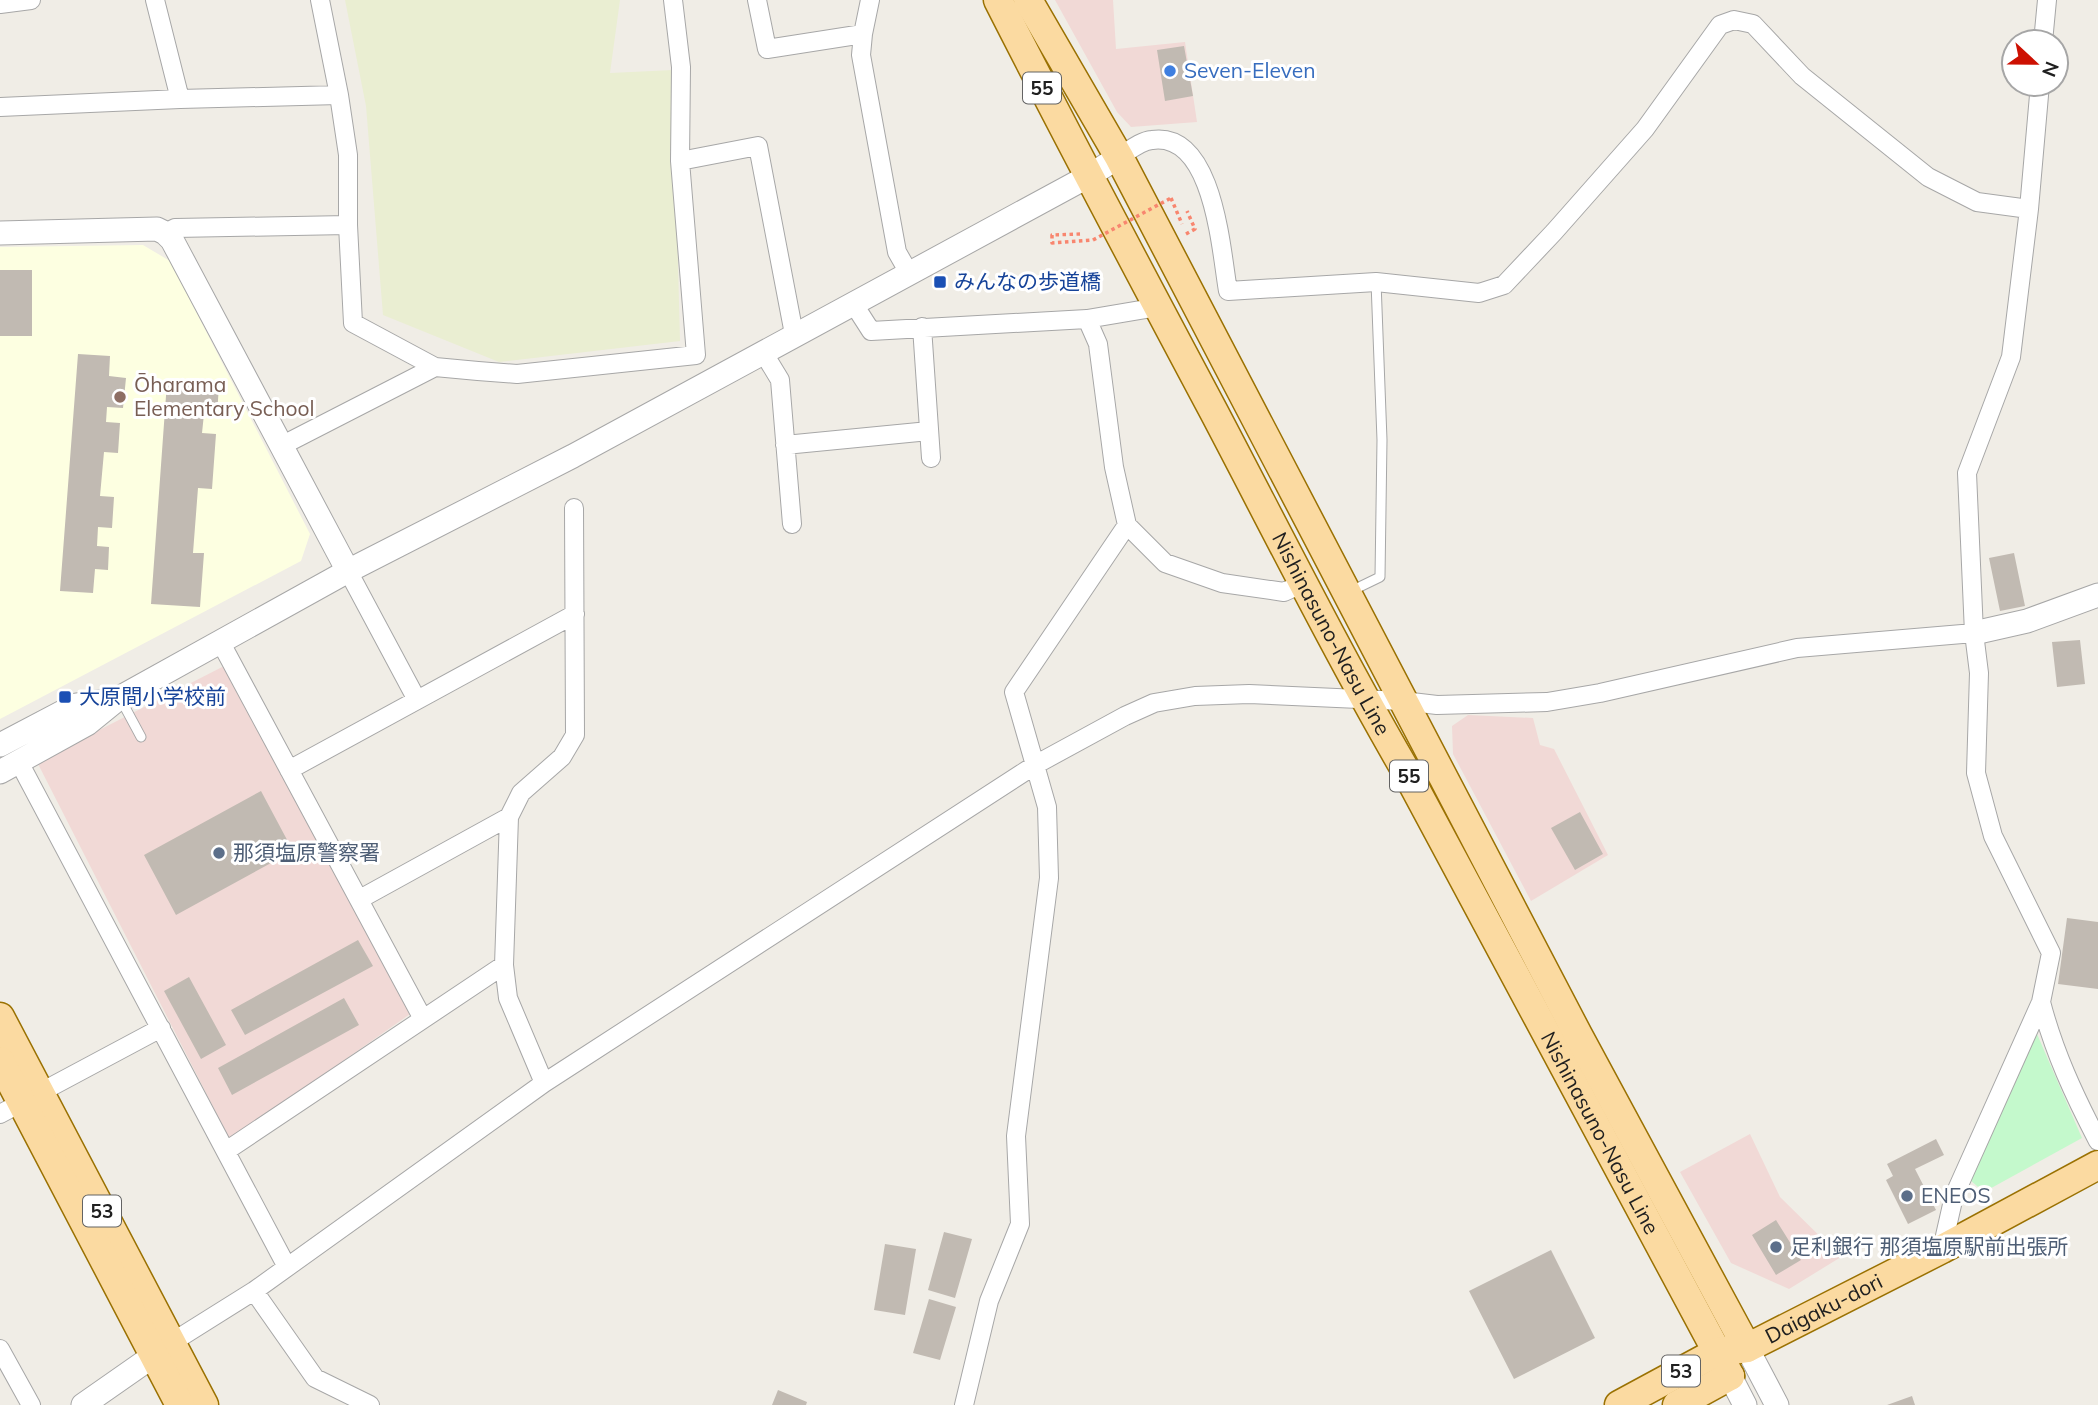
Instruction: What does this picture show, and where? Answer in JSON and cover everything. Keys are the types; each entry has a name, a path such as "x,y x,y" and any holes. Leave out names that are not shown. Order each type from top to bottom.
{"main road":[{"name":"Nishinasuno-Nasu Line","path":"998,0 1087,177 1723,1364"},
{"name":"Nishinasuno-Nasu Line","path":"1028,0 1119,157 1578,1035 1747,1348"},
{"name":"53","path":"0,1017 21,1103"},
{"name":"53","path":"0,1061 21,1103 163,1350 204,1405"},
{"name":"Daigaku-dori","path":"1676,1405 1723,1364 1747,1348 1942,1249 2098,1165"},
{"name":"53","path":"163,1350 180,1405"},
{"name":"Daigaku-dori","path":"1619,1405 1723,1364"}],"street":[{"path":"0,4 31,0"},
{"path":"155,0 180,99"},
{"path":"320,0 340,95 348,155 353,323 435,367 517,374 696,355 680,160 681,67 673,0"},
{"path":"757,0 767,49 863,34"},
{"path":"870,0 861,55 897,252 909,273"},
{"path":"2044,28 2047,0"},
{"path":"287,1266 161,1028 9,767 87,724 120,698 348,571 573,456 1087,177 1142,142 1159,139 1174,144 1186,151 1195,161 1209,190 1228,291 1376,282 1479,293 1504,285 1554,232 1644,129 1720,25 1734,20 1753,24 1801,76 1928,177 1977,202 2029,209"},
{"path":"0,107 340,95"},
{"path":"1942,1249 1954,1196 2041,1002 2051,953 1993,836 1976,773 1979,673 1974,633 1967,473 2011,357 2029,209 2039,98"},
{"path":"680,160 758,146 794,334"},
{"path":"165,233 175,228 348,225"},
{"path":"0,233 157,229 172,240 417,700"},
{"path":"853,303 871,331 1087,319 1158,307"},
{"path":"1087,319 1098,344 1114,467 1127,525 1166,563 1222,583 1284,592 1304,583"},
{"path":"922,327 932,458"},
{"path":"763,352 780,380 792,524"},
{"path":"281,446 435,367"},
{"path":"785,444 929,430"},
{"path":"544,1083 508,998 504,965 509,817 521,793 562,757 575,736 574,508"},
{"path":"964,1405 989,1301 1020,1224 1016,1136 1049,878 1047,807 1014,692 1127,525"},
{"path":"83,1405 254,1290 544,1083 1035,765 1125,716 1154,704 1195,696 1249,694 1437,705 1547,702 1611,691 1797,648 1974,633 2027,621 2098,596"},
{"path":"289,770 575,614"},
{"path":"221,643 423,1019"},
{"path":"0,745 76,705 120,698"},
{"path":"360,898 509,817"},
{"path":"226,1151 504,965"},
{"path":"2041,1002 2052,1044 2098,1141"},
{"path":"21,1103 161,1028"},
{"path":"254,1290 315,1378 366,1404"},
{"path":"1747,1348 1777,1405"},
{"path":"0,1349 31,1405"},
{"path":"1723,1364 1745,1405"}],"lane":[{"path":"1348,593 1380,577 1382,440 1376,282"},
{"path":"120,698 141,737"}],"path":[{"path":"1080,234 1052,235 1052,243 1093,240 1171,198"},
{"path":"1186,234 1195,229 1187,211"}],"shaded area":[{"path":"345,0 620,0 610,73 673,70 680,341 499,362 383,315 366,106"},
{"path":"1055,0 1113,0 1116,49 1185,42 1197,122 1131,127 1117,112"},
{"name":"Ōharama Elementary School","path":"143,245 170,261 310,534 301,561 0,719 0,247"},
{"path":"224,666 413,1012 230,1140 37,762"},
{"path":"1468,715 1533,718 1540,745 1554,749 1608,855 1531,901 1453,754 1452,726"},
{"path":"1750,1134 1780,1197 1841,1257 1789,1289 1731,1263 1680,1172"}],"green space":[{"path":"2034,1027 2082,1138 1984,1192 1970,1180"}],"building":[{"path":"1184,46 1193,96 1165,101 1157,50"},
{"path":"0,270 32,270 32,336 0,336"},
{"path":"78,354 110,356 109,376 126,378 123,408 107,407 106,422 120,423 118,453 104,452 100,496 114,497 112,528 98,527 97,546 109,547 108,570 95,569 93,593 60,591"},
{"path":"167,382 219,385 217,415 204,414 202,433 216,434 212,489 198,488 193,553 204,553 200,607 151,604"},
{"path":"2014,553 2025,606 2000,611 1989,558"},
{"path":"2080,640 2085,684 2057,687 2052,642"},
{"name":"那須塩原警察署","path":"261,791 293,851 176,915 144,855"},
{"path":"1580,812 1603,854 1575,870 1551,828"},
{"path":"2067,918 2098,922 2098,989 2058,984"},
{"path":"358,940 373,966 245,1035 231,1010"},
{"path":"189,977 226,1045 201,1059 164,991"},
{"path":"344,998 359,1025 232,1095 218,1068"},
{"path":"1936,1139 1944,1155 1915,1169 1936,1210 1908,1224 1886,1180 1893,1176 1887,1164"},
{"name":"足利銀行 那須塩原駅前出張所","path":"1776,1220 1801,1260 1776,1275 1752,1235"},
{"path":"944,1232 972,1239 955,1298 928,1290"},
{"path":"885,1244 916,1249 905,1315 874,1310"},
{"path":"1551,1250 1595,1338 1514,1379 1469,1291"},
{"path":"929,1299 956,1307 940,1360 913,1353"},
{"path":"778,1390 807,1402 806,1405 772,1405"},
{"path":"1912,1396 1915,1405 1887,1405"}],"place":[{"name":"Seven-Eleven","path":"1170,71"},
{"name":"みんなの歩道橋","path":"940,282"},
{"name":"Ōharama Elementary School","path":"120,397"},
{"name":"大原間小学校前","path":"65,697"},
{"name":"那須塩原警察署","path":"219,853"},
{"name":"ENEOS","path":"1907,1196"},
{"name":"足利銀行 那須塩原駅前出張所","path":"1776,1247"}]}
